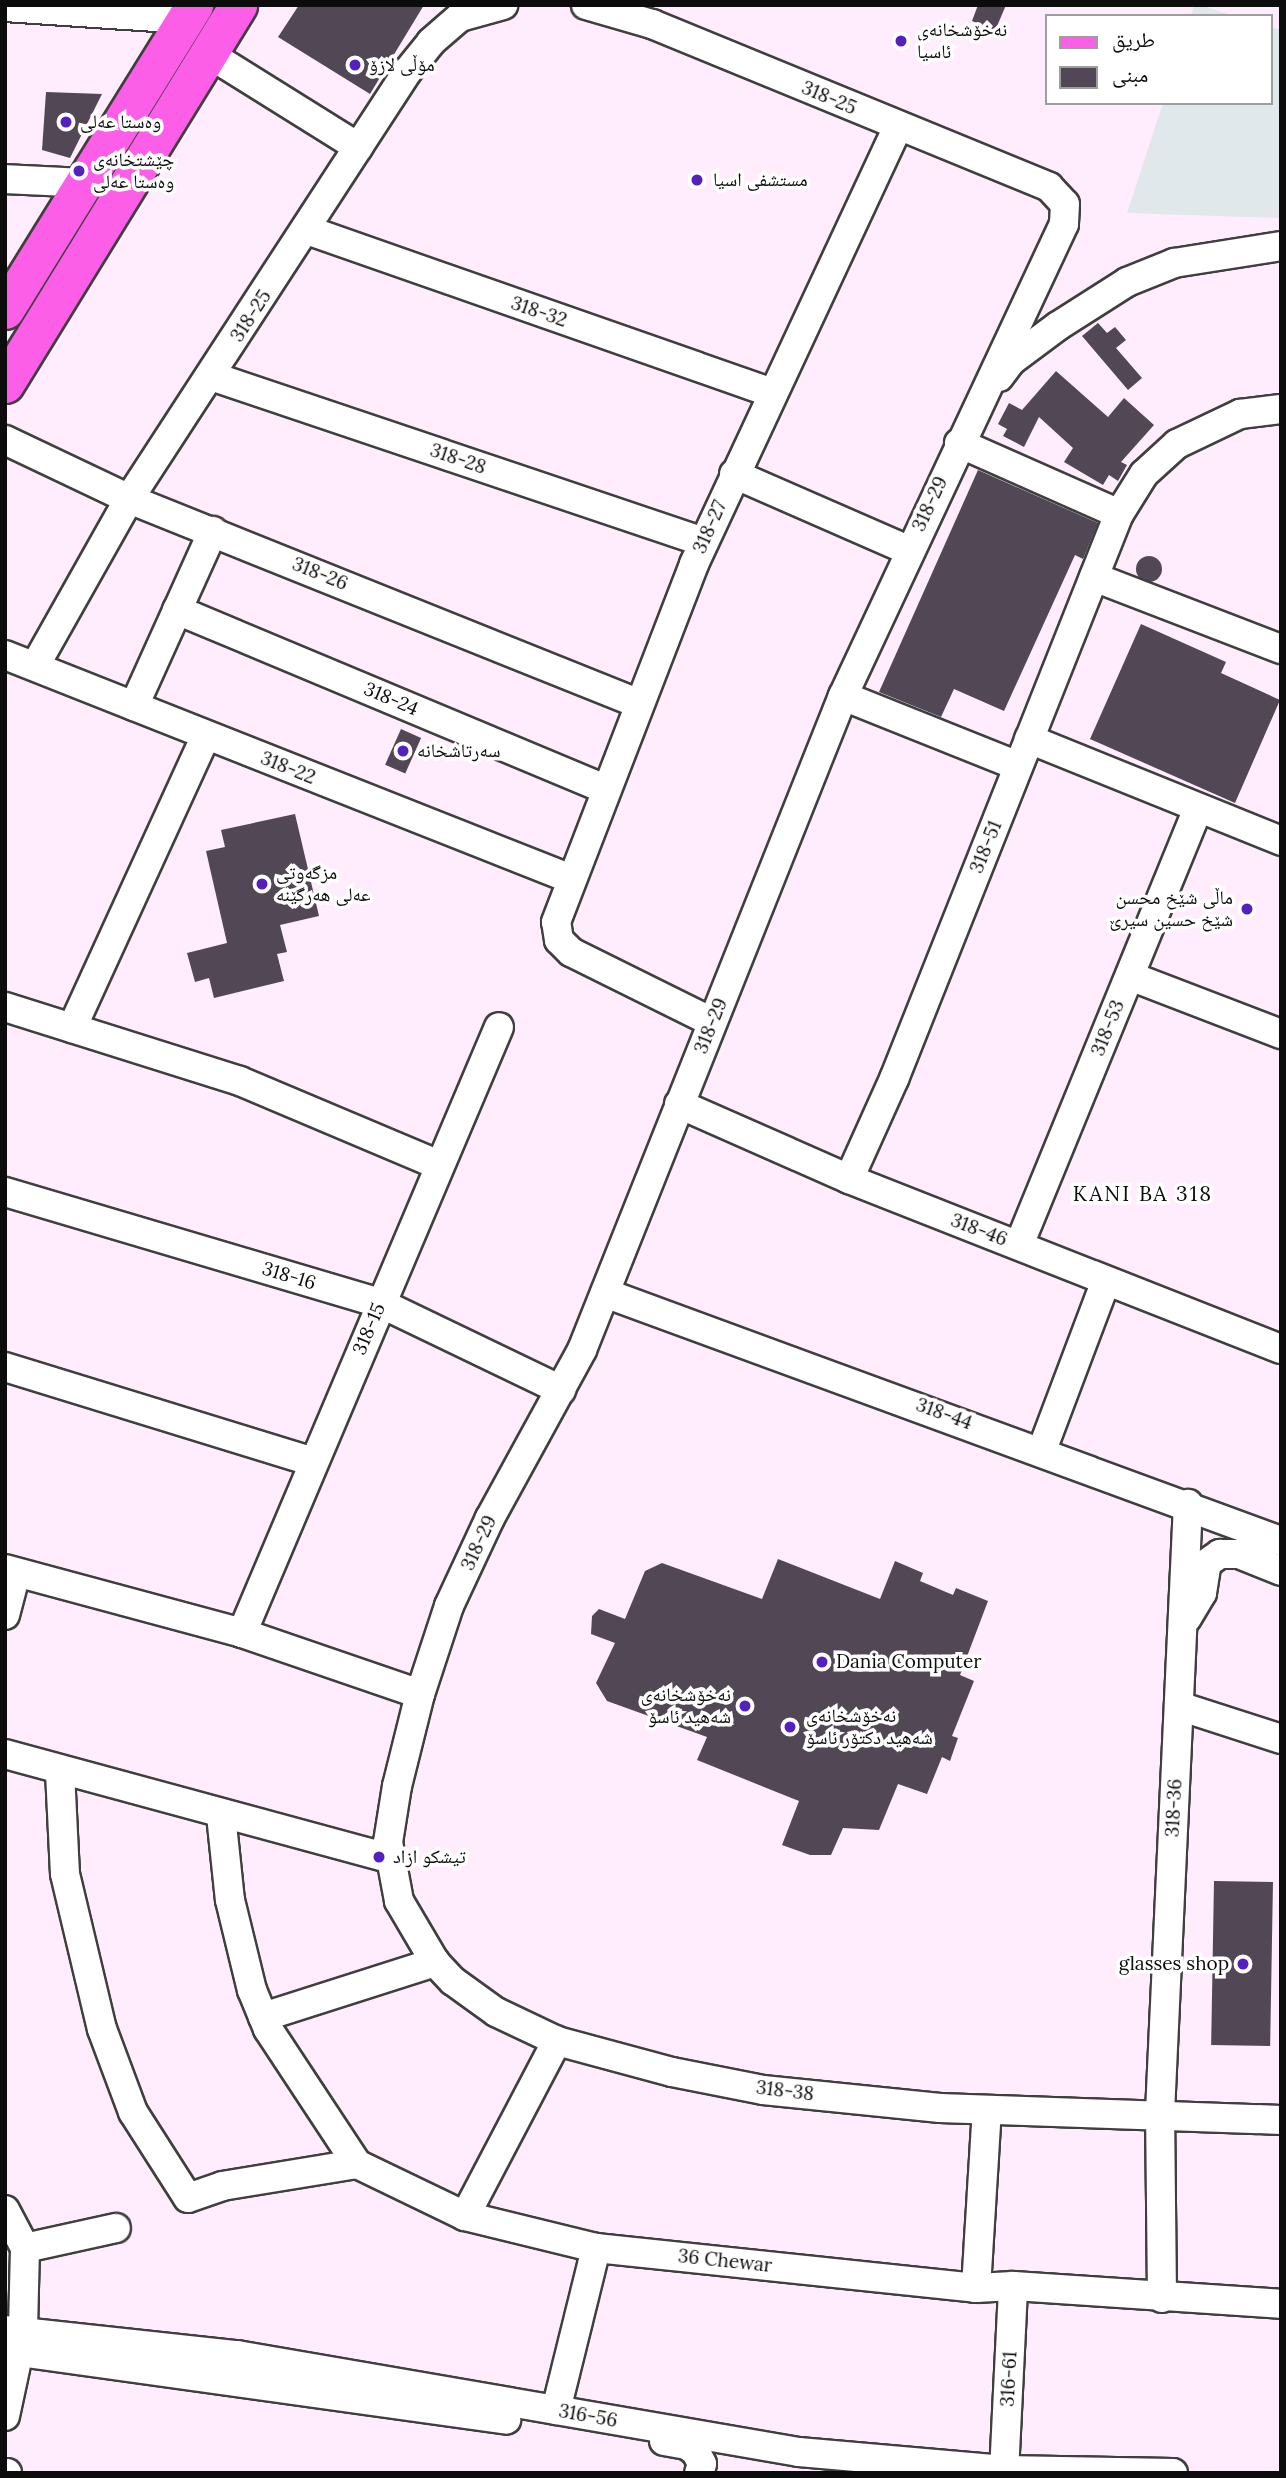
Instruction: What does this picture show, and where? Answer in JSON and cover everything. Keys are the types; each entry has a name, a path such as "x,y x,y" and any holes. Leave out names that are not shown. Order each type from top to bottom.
{"main road":[{"path":"5,384 238,5"},
{"path":"5,310 190,12"}],"street":[{"name":"318-25","path":"36,666 130,499 407,72 437,35 460,17 503,5"},
{"name":"318-25","path":"586,5 652,24 1049,187 1065,204"},
{"path":"5,7 190,12"},
{"path":"209,54 358,147"},
{"name":"318-27","path":"712,1022 571,951 559,940 556,922 637,703 704,542 898,127"},
{"path":"5,179 86,183"},
{"name":"318-29","path":"389,1858 397,1786 420,1694 449,1606 489,1518 561,1390 605,1293 843,696 908,550 1064,224 1065,204"},
{"name":"318-32","path":"307,230 772,393"},
{"path":"971,417 1011,361 1127,282 1174,263 1281,246"},
{"name":"318-28","path":"211,376 704,542"},
{"name":"318-51","path":"849,1179 1119,514 1144,474 1177,444 1240,414 1281,409"},
{"name":"318-26","path":"5,440 130,499 637,703"},
{"path":"959,443 1119,514"},
{"path":"734,474 908,550"},
{"path":"134,706 213,531"},
{"path":"1094,577 1281,649"},
{"name":"318-24","path":"177,610 604,789"},
{"name":"318-22","path":"5,655 571,879"},
{"path":"843,696 1018,766"},
{"path":"72,1028 206,735"},
{"path":"1029,740 1197,810 1281,841"},
{"name":"318-53","path":"1019,1245 1197,810"},
{"path":"1130,976 1281,1034"},
{"path":"5,1007 240,1081 439,1165"},
{"name":"318-15","path":"242,1633 499,1027"},
{"name":"318-46","path":"679,1104 849,1179 1019,1245 1105,1283 1281,1349"},
{"name":"318-16","path":"5,1192 380,1303 561,1390"},
{"path":"1042,1450 1105,1283"},
{"name":"318-44","path":"605,1293 1042,1450 1281,1541"},
{"path":"5,1367 313,1462"},
{"name":"318-36","path":"1162,2298 1160,2113 1188,1504"},
{"path":"1182,1626 1202,1593 1208,1563 1220,1554 1240,1554 1281,1571"},
{"path":"5,1615 11,1571 242,1633 420,1694"},
{"path":"1179,1706 1281,1739"},
{"path":"5,1754 60,1772 389,1858"},
{"path":"60,1772 65,1874 102,2029 133,2112 188,2198 222,2186 357,2164 263,2017 252,1990 230,1900 221,1815"},
{"name":"318-38","path":"389,1858 409,1925 435,1962 453,1981 496,2012 556,2041 671,2072 763,2090 987,2110 1160,2113 1281,2120"},
{"path":"263,2017 435,1962"},
{"path":"465,2216 556,2041"},
{"path":"976,2288 987,2110"},
{"name":"36 Chewar","path":"357,2164 465,2216 596,2248 976,2288 1013,2286 1281,2304"},
{"path":"5,2210 25,2248 5,2416"},
{"path":"25,2248 116,2228"},
{"path":"556,2410 596,2248"},
{"name":"316-61","path":"1004,2471 1013,2286"},
{"path":"16,2338 681,2443 696,2452 700,2468"},
{"name":"316-56","path":"16,2338 237,2355 799,2452 1004,2471 1169,2473"}],"shaded area":[{"path":"1194,5 1200,5 1228,14 1192,14"},
{"path":"1272,28 1281,30 1281,218 1127,213 1162,105 1272,105"}],"building":[{"name":"مۆڵی لازۆ","path":"299,5 424,5 370,94 278,37"},
{"path":"978,5 1006,5 995,31 972,21"},
{"name":"وەستا عەلی","path":"46,92 102,94 70,158 42,150"},
{"path":"1098,323 1107,333 1115,327 1126,340 1116,348 1142,378 1128,390 1082,336"},
{"path":"1056,371 1108,417 1124,398 1154,425 1121,462 1127,465 1118,481 1109,475 1103,485 1064,462 1073,448 1039,417 1024,447 1003,436 1007,429 998,424 1009,403 1022,410"},
{"path":"978,470 1098,523 1083,559 1075,555 1004,711 954,689 941,717 879,692"},
{"path":"1149,556 1158,560 1162,569 1158,578 1149,582 1140,578 1136,569 1140,560"},
{"path":"1141,624 1226,662 1221,673 1280,700 1235,803 1090,739"},
{"name":"سەرتاشخانە","path":"401,729 421,738 405,774 385,765"},
{"name":"مزگەوتی عەلی هەرگێنە","path":"295,814 319,916 280,925 287,952 277,954 284,981 214,998 209,978 195,982 187,953 227,943 206,851 225,847 221,830"},
{"name":"نەخۆشخانەی شەهید ئاسۆ","path":"778,1559 880,1599 895,1561 923,1573 920,1581 953,1595 956,1588 988,1601 960,1675 974,1681 952,1736 958,1738 950,1761 942,1757 927,1794 898,1784 879,1830 843,1828 831,1855 810,1855 782,1845 799,1801 697,1760 707,1737 607,1701 596,1683 615,1643 591,1634 592,1616 599,1609 625,1619 645,1571 662,1563 762,1599"},
{"name":"glasses shop","path":"1214,1881 1273,1882 1270,2046 1211,2045"}],"place":[{"name":"نه‌خۆشخانه‌ى ئاسیا","path":"901,41"},
{"name":"مۆڵی لازۆ","path":"355,65"},
{"name":"وەستا عەلی","path":"66,122"},
{"name":"چێشتخانەی وەستا عەلی","path":"79,171"},
{"name":"مستشفى اسيا","path":"697,180"},
{"name":"سەرتاشخانە","path":"403,751"},
{"name":"مزگەوتی عەلی هەرگێنە","path":"262,884"},
{"name":"ماڵی شێخ محسن شێخ حسین سیرێ","path":"1247,909"},
{"name":"Dania Computer","path":"822,1662"},
{"name":"نەخۆشخانەی شەهید ئاسۆ","path":"745,1706"},
{"name":"نەخۆشخانەی شەهید دکتۆر ئاسۆ","path":"790,1727"},
{"name":"تيشكو ازاد","path":"379,1857"},
{"name":"glasses shop","path":"1243,1964"}],"district":[{"name":"KANI BA 318","path":"1143,1194"}]}
